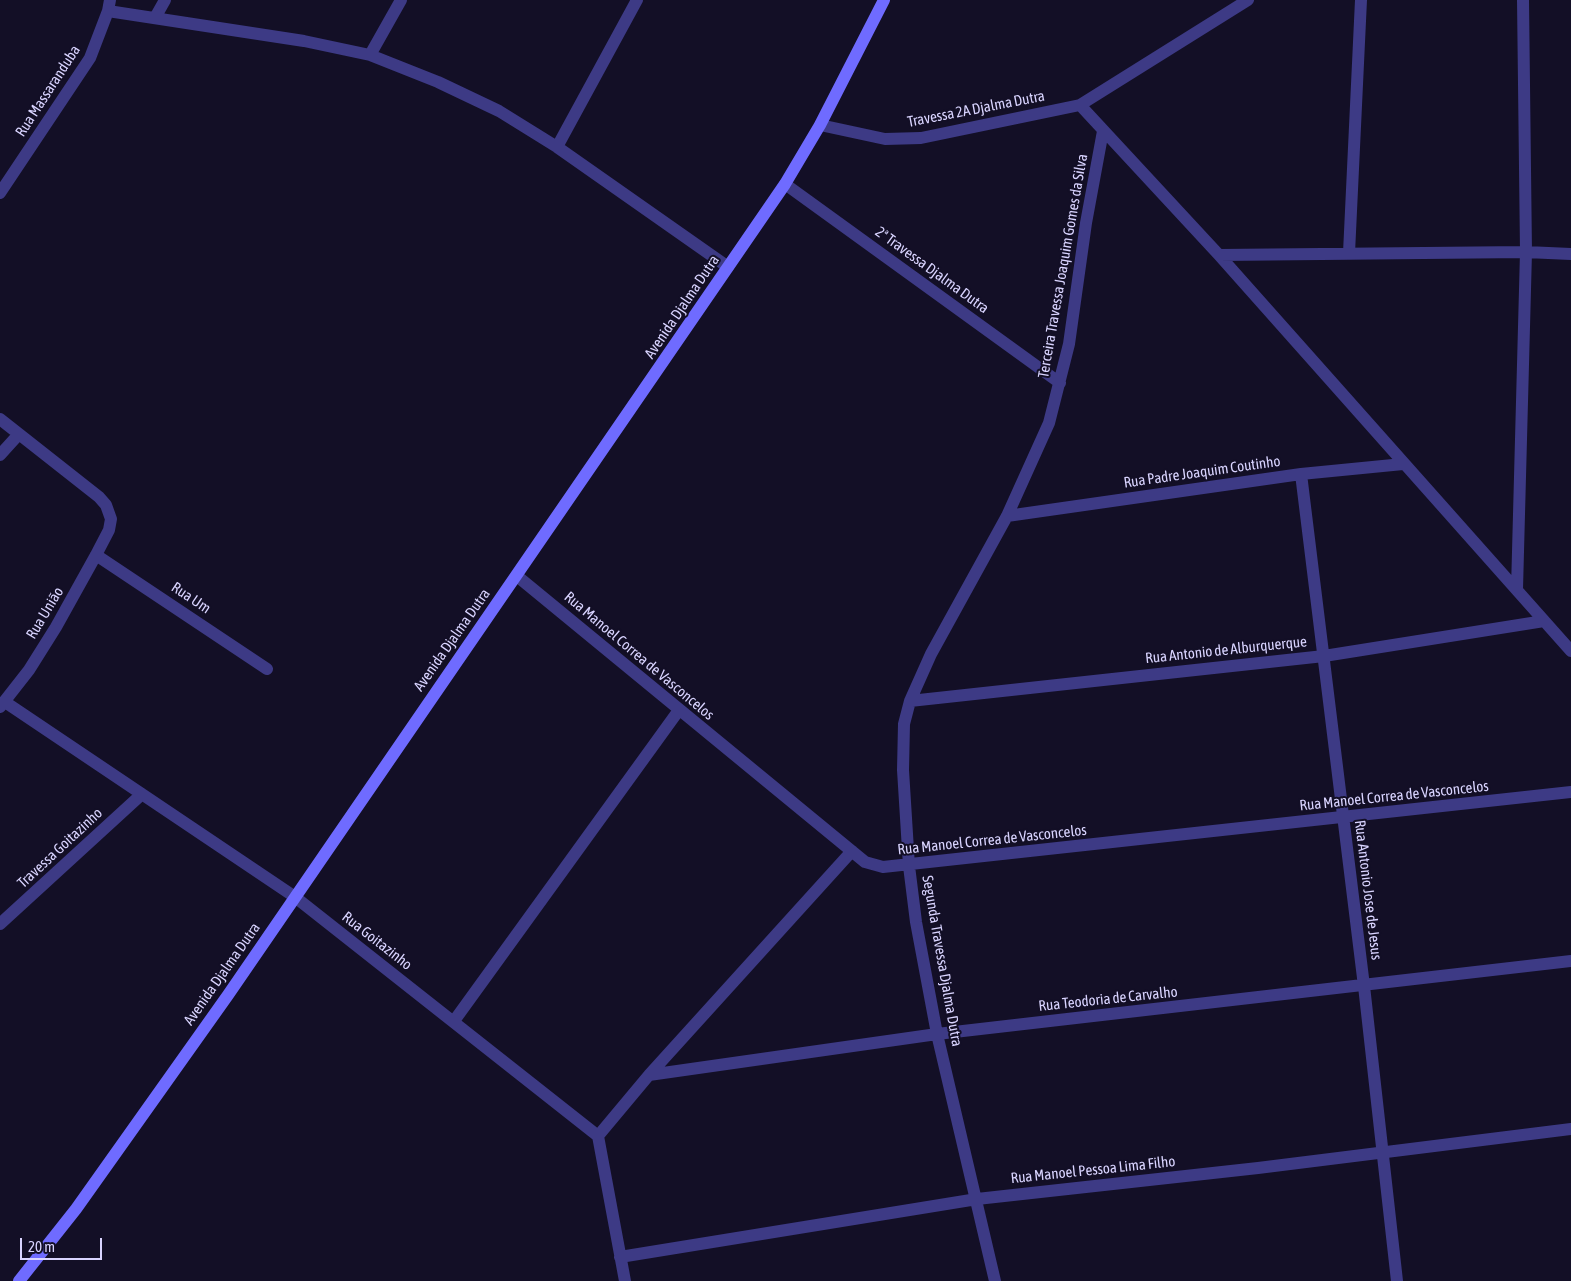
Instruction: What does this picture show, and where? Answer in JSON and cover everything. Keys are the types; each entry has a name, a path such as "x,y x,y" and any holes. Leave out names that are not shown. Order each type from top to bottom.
{"street":[{"path":"156,16 165,0"},
{"path":"370,55 401,0"},
{"path":"557,147 637,0"},
{"name":"Avenida Djalma Dutra","path":"19,1281 76,1209 295,897 785,184 820,125 884,0"},
{"path":"1248,0 1080,105 1219,255 1571,651"},
{"path":"1349,253 1361,0"},
{"path":"1516,589 1526,252 1523,0"},
{"path":"109,5 156,16 304,41 370,55 438,82 499,111 557,147 728,268"},
{"name":"Rua Massaranduba","path":"0,193 90,58 109,5"},
{"name":"Travessa 2A Djalma Dutra","path":"820,125 885,139 921,138 1080,105"},
{"name":"Terceira Travessa Joaquim Gomes da Silva","path":"1007,516 1049,423 1060,383 1069,344 1086,224 1103,131"},
{"name":"2ª Travessa Djalma Dutra","path":"785,184 1060,383"},
{"path":"1219,255 1526,252 1571,254"},
{"path":"0,419 19,434 0,455"},
{"name":"Rua União","path":"2,704 29,670 56,627 96,556 109,530 111,519 109,512 99,497 19,434"},
{"name":"Rua Padre Joaquim Coutinho","path":"1007,516 1301,474 1403,464"},
{"name":"Rua Antonio Jose de Jesus","path":"1301,474 1364,986 1397,1281"},
{"name":"Segunda Travessa Djalma Dutra","path":"995,1281 937,1034 916,922 909,866 903,770 904,724 910,701 931,654 1007,516"},
{"name":"Rua Um","path":"96,556 267,670"},
{"name":"Rua Manoel Correa de Vasconcelos","path":"516,576 852,852 865,862 883,867 909,866 1571,792"},
{"name":"Rua Antonio de Alburquerque","path":"910,701 1324,656 1544,621"},
{"name":"Rua Goitazinho","path":"2,704 142,794 295,897 598,1136"},
{"path":"454,1021 679,710"},
{"name":"Travessa Goitazinho","path":"0,924 142,794"},
{"path":"625,1281 598,1136 649,1075 852,852"},
{"name":"Rua Teodoria de Carvalho","path":"649,1075 937,1034 1571,962"},
{"name":"Rua Manoel Pessoa Lima Filho","path":"620,1257 976,1199 1383,1153 1571,1129"}]}
